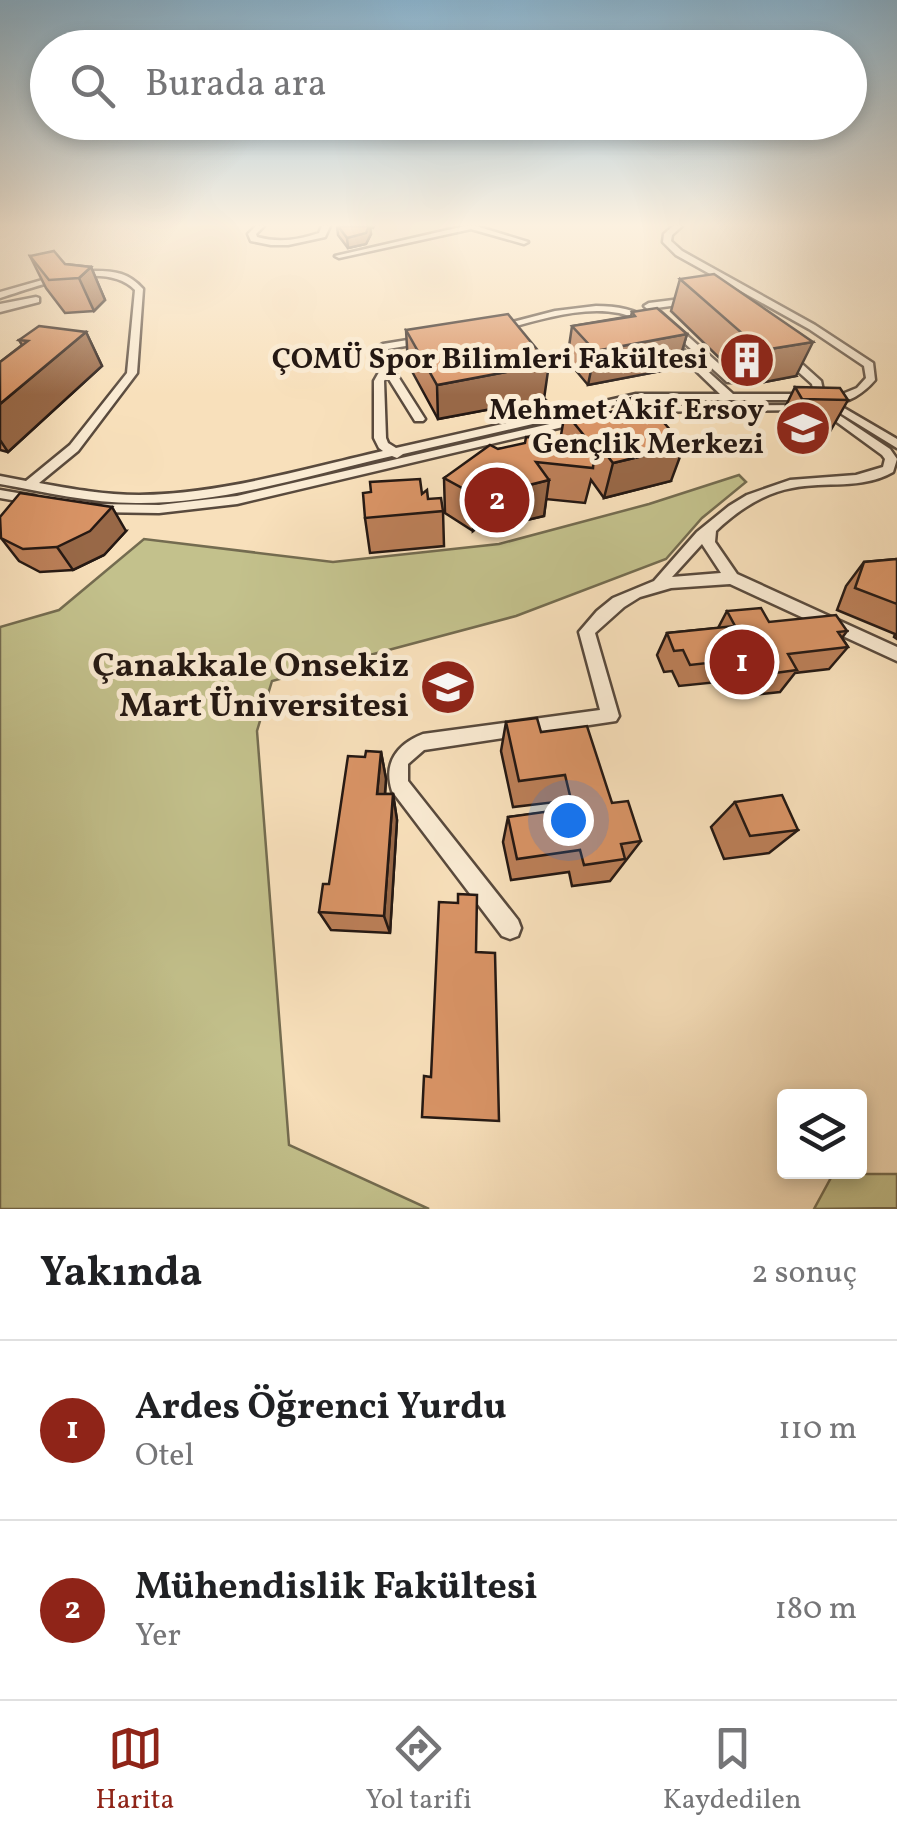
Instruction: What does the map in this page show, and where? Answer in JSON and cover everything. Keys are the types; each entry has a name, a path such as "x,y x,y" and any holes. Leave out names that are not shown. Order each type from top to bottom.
{"street":[{"path":"0,294 47,282"},
{"path":"0,294 54,282"},
{"path":"18,497 74,448 132,372 138,289 132,282"},
{"path":"0,494 18,497 54,486 136,373 139,282"},
{"path":"387,367 378,381 380,430 383,445 399,456 646,406 823,403 861,390 871,378 868,364 733,282"},
{"path":"706,298 649,306 731,380"},
{"path":"488,328 620,308 633,311 728,395"},
{"path":"519,323 527,332 618,316"},
{"path":"637,330 670,324"},
{"path":"419,419 387,367 383,347 438,338"},
{"path":"661,582 709,529 771,490 884,474 889,468 891,459 886,452 823,403 817,383 780,351"},
{"path":"0,480 54,486 96,508 160,510 237,500 636,396 728,395 823,403 897,444"},
{"path":"366,464 380,430"},
{"path":"709,529 708,543 732,578"},
{"path":"510,928 400,785 400,761 409,749 423,742 610,716 586,632 600,615 623,598 661,582 732,578 897,654"}],"shaded area":[{"path":"739,475 746,482 702,518 666,559 516,616 272,681 257,731 289,1145 429,1209 0,1209 0,627 59,610 144,539 333,562 499,544 649,504"},
{"path":"897,1174 897,1208 814,1209 830,1179"}],"building":[{"path":"684,282 726,282 813,342 757,351 751,341"},
{"path":"657,308 687,334 595,351 572,326 635,316 632,312"},
{"path":"508,314 549,364 437,385 406,330"},
{"path":"39,326 86,332 0,404 0,362 28,341 19,340"},
{"path":"795,387 840,388 848,400 802,399"},
{"path":"641,396 684,446 613,463 595,440 593,468 536,462 549,480 517,488 506,471 475,495 444,478 490,445 498,449 525,443 526,437 591,444 565,412 589,407 597,415 625,409 618,401"},
{"path":"420,479 422,494 427,490 428,499 441,498 443,511 365,518 363,493 371,492 370,482"},
{"path":"20,493 112,507 90,531 57,547 23,549 1,538 0,517"},
{"path":"897,559 897,604 855,588 864,562"},
{"path":"761,608 769,622 836,615 847,631 838,632 848,647 788,654 797,670 761,675 752,658 690,665 683,650 674,651 667,633 735,626 727,611"},
{"path":"537,718 541,732 587,726 612,803 628,801 641,841 621,844 625,859 584,865 580,850 517,859 508,817 573,808 565,775 519,781 506,722"},
{"path":"366,751 381,752 377,794 393,794 384,916 319,912 323,884 329,884 348,756 365,757"},
{"path":"782,795 798,830 750,836 735,802"},
{"path":"458,894 477,895 476,952 495,953 499,1121 422,1117 424,1076 431,1077 439,902 458,903"}],"place":[{"name":"ÇOMÜ Spor Bilimleri Fakültesi","path":"747,360"},
{"name":"Mehmet Akif Ersoy Gençlik Merkezi","path":"803,428"},
{"name":"Mühendislik Fakültesi","path":"497,500"},
{"name":"Ardes Öğrenci Yurdu","path":"742,662"},
{"name":"Çanakkale Onsekiz Mart Üniversitesi","path":"448,687"}]}
